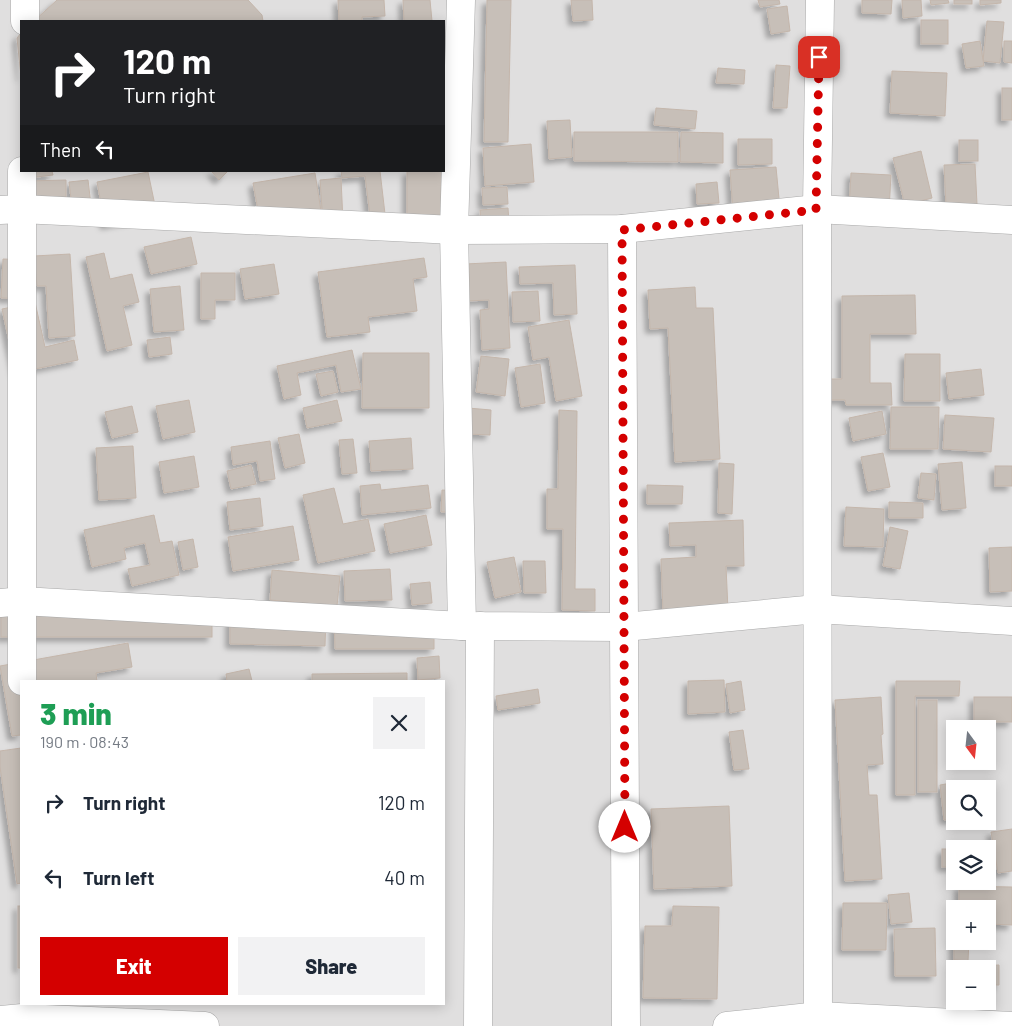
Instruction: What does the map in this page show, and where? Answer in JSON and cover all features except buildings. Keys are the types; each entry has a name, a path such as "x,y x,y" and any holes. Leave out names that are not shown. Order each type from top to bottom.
{"street":[{"path":"25,0 25,20"},
{"path":"461,0 454,230 471,626 478,1026"},
{"path":"819,1021 816,210 820,0"},
{"path":"22,172 11,210 11,602 22,680"},
{"path":"11,210 454,230 622,230 816,210 1012,220"},
{"path":"622,230 626,1026"},
{"path":"11,602 471,626 624,627 817,609 1012,621"},
{"path":"16,1017 205,1026"},
{"path":"727,1026 819,1021 1012,1026"}],"shaded area":[{"path":"0,0 1012,0 1012,1026 0,1026"}],"route":[{"path":"625,827 622,230 816,210 819,57"}]}
